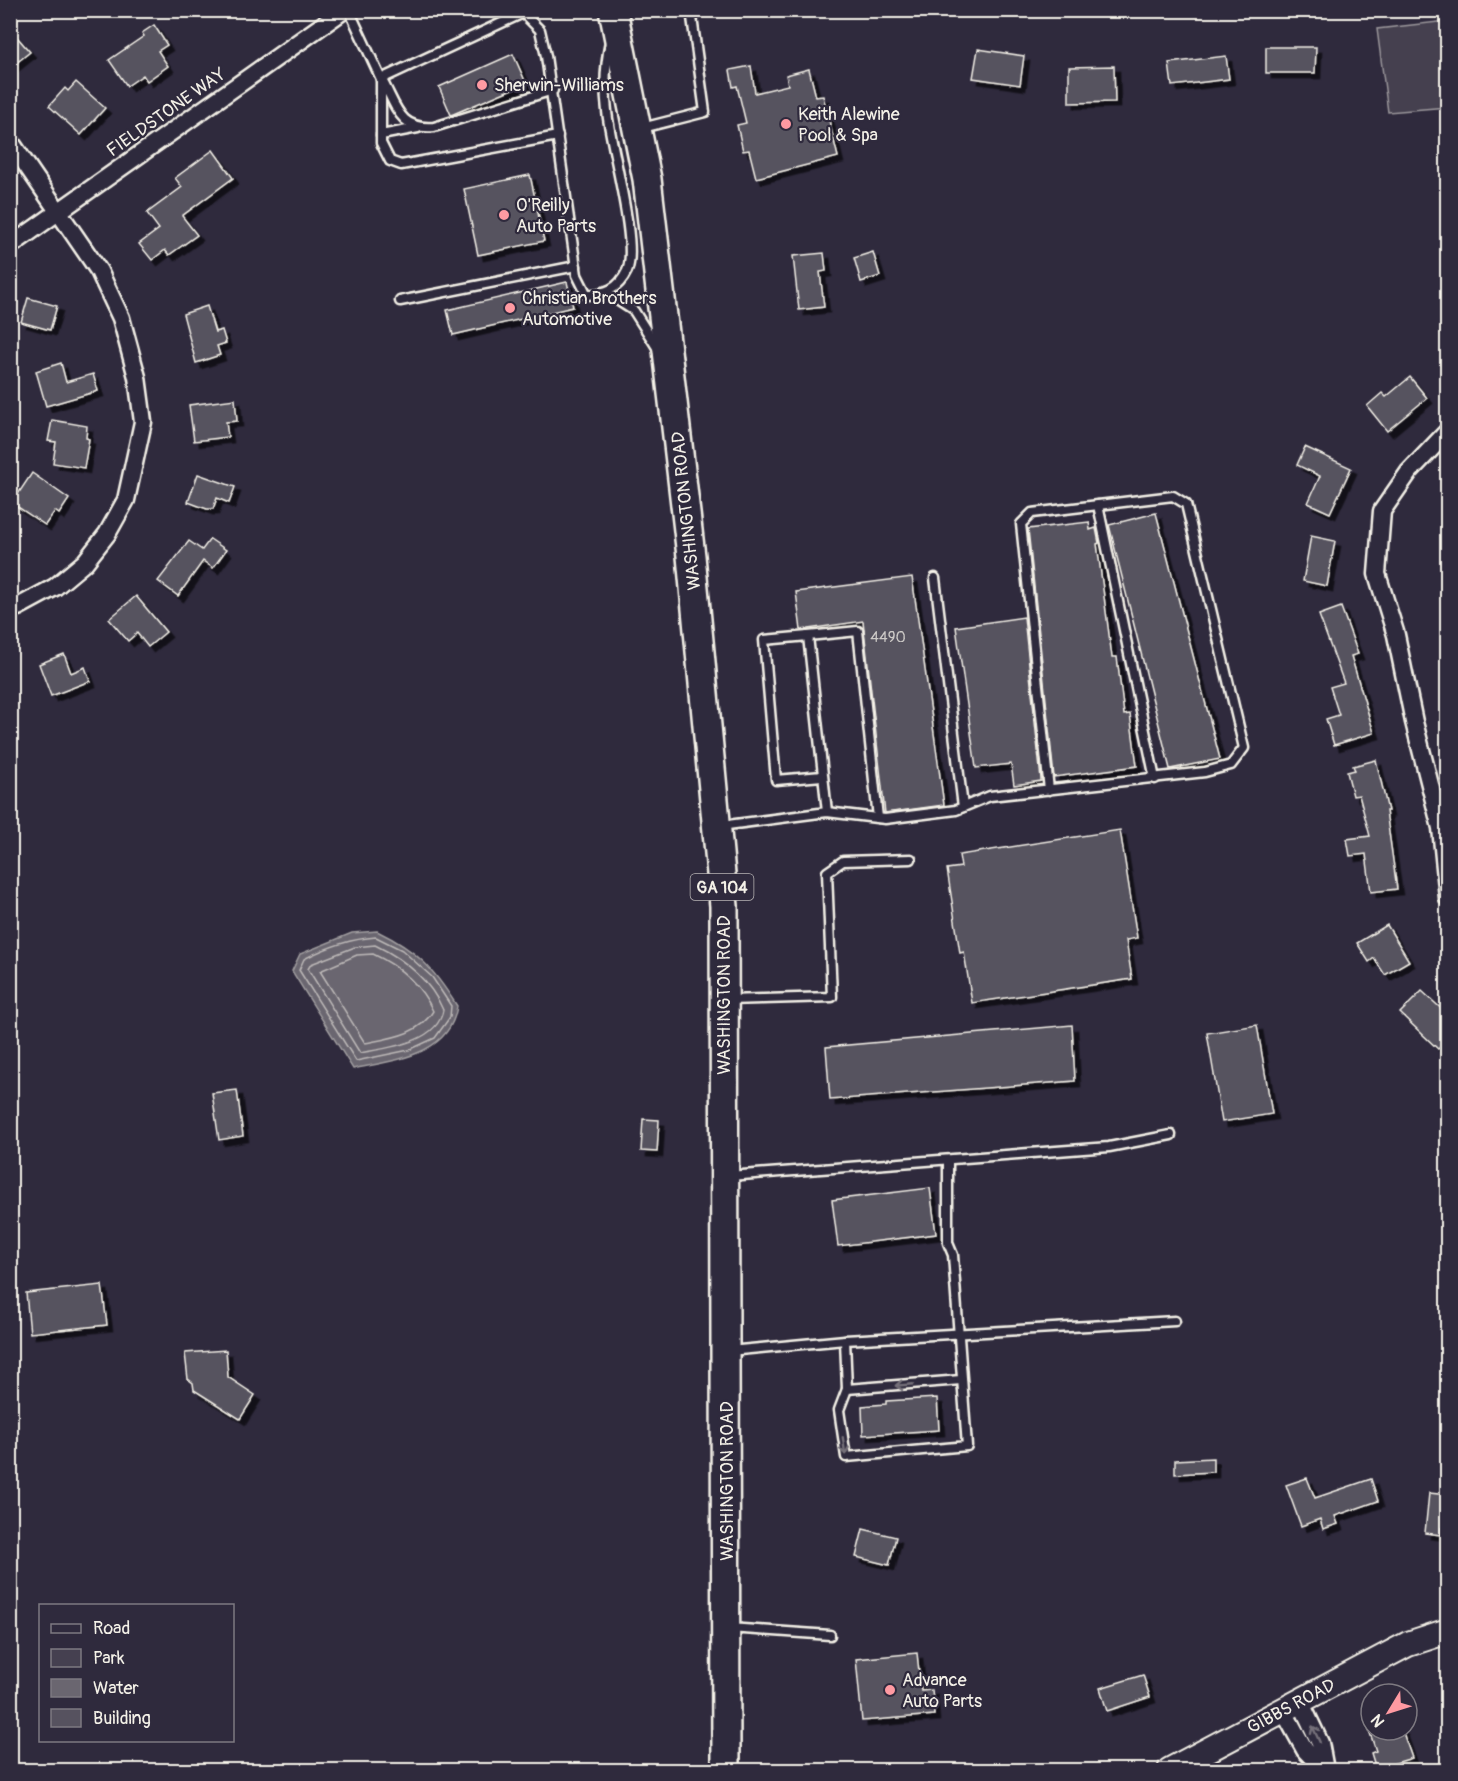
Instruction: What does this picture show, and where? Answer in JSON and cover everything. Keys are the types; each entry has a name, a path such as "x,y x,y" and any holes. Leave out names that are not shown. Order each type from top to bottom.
{"main road":[{"name":"WASHINGTON ROAD","path":"614,16 647,179 691,556 724,906 726,1770"}],"street":[{"name":"FIELDSTONE WAY","path":"10,246 344,10"},
{"path":"10,141 61,211 99,270 121,318 137,377 143,422 126,500 107,534 85,562 55,587 10,608"},
{"path":"1448,431 1409,471 1382,511 1377,574 1396,635 1414,722 1441,828 1448,898"},
{"name":"GIBBS ROAD","path":"1170,1770 1408,1644 1448,1631"},
{"path":"1291,1706 1320,1743 1324,1770"}],"lane":[{"path":"349,10 402,119 418,128"},
{"path":"637,130 705,112 692,10"},
{"path":"381,79 523,13 540,30 553,90 576,266 587,295 606,293 616,287 627,270 630,258 627,222 607,112 605,68 614,16"},
{"path":"381,79 381,135 384,151 390,161 401,165 558,136"},
{"path":"381,135 434,127 553,90"},
{"path":"400,301 576,266"},
{"path":"606,293 634,311 669,366"},
{"path":"717,826 827,812 878,818 963,807 990,796 1049,790 1155,779 1205,772 1231,765 1244,748 1186,504 1173,496 1032,513 1021,524 1049,790"},
{"path":"1098,505 1155,779"},
{"path":"935,578 963,807"},
{"path":"822,776 776,780 764,640 858,631 878,818"},
{"path":"808,636 827,812"},
{"path":"724,1000 832,997 827,872 843,861 911,859"},
{"path":"725,1176 1109,1147 1170,1135"},
{"path":"845,1340 847,1389 839,1410 846,1457 967,1446 953,1256 948,1243 948,1160"},
{"path":"726,1351 958,1332 1175,1321"},
{"path":"847,1389 962,1380"},
{"path":"727,1628 830,1635"}],"green space":[{"path":"1447,21 1447,107 1388,112 1377,29"}],"water":[{"path":"377,931 403,946 423,962 440,981 457,1006 452,1023 444,1036 432,1046 402,1058 353,1069 292,971 300,954 352,933"}],"building":[{"path":"154,25 167,45 158,51 168,66 147,81 143,75 127,86 109,60 144,36 142,33"},
{"path":"10,29 30,52 10,68"},
{"path":"1266,47 1316,47 1315,73 1266,73"},
{"path":"978,49 1024,56 1020,85 973,78"},
{"name":"Sherwin-Williams","path":"513,54 526,83 451,115 439,87"},
{"path":"1226,56 1229,79 1172,86 1169,63"},
{"name":"Keith Alewine Pool & Spa","path":"751,66 755,93 788,85 786,75 809,69 816,97 823,96 838,157 756,178 749,150 743,151 737,125 746,123 737,86 733,87 730,70"},
{"path":"1114,66 1115,102 1069,103 1069,67"},
{"path":"76,82 105,108 81,135 49,106 65,88 68,91"},
{"path":"213,150 233,178 182,216 197,235 169,255 165,250 152,260 139,244 159,229 147,213 182,187 175,178"},
{"name":"O'Reilly Auto Parts","path":"530,175 544,241 478,255 464,189"},
{"path":"873,252 880,276 861,282 854,258"},
{"path":"824,253 826,271 820,272 824,307 799,310 793,256"},
{"name":"Christian Brothers Automotive","path":"567,282 573,307 453,335 447,310"},
{"path":"28,298 57,306 50,330 21,322"},
{"path":"207,306 215,332 222,330 226,343 217,346 220,355 196,363 183,314"},
{"path":"61,363 66,382 93,374 98,391 46,406 36,371"},
{"path":"1410,377 1427,398 1387,431 1367,406 1382,393 1386,397"},
{"path":"235,399 237,421 226,422 228,437 194,441 189,405"},
{"path":"52,420 87,426 86,438 89,439 84,468 53,463 56,442 48,441"},
{"path":"1305,447 1351,468 1330,513 1308,503 1320,476 1297,465"},
{"path":"32,473 69,499 59,514 55,511 45,525 12,503"},
{"path":"198,474 235,487 229,503 217,498 213,509 207,509 188,502"},
{"path":"1156,513 1220,759 1170,769 1109,525"},
{"path":"1089,522 1090,530 1096,528 1099,543 1097,544 1112,657 1117,657 1124,715 1130,714 1137,766 1054,777 1028,529"},
{"path":"1311,536 1335,541 1327,586 1303,581"},
{"path":"210,539 226,550 213,568 203,561 178,596 158,581 189,541 202,550"},
{"path":"912,577 944,805 885,813 863,621 801,630 796,592"},
{"path":"136,596 166,632 148,647 137,633 128,641 109,619"},
{"path":"1341,607 1358,654 1351,656 1374,733 1334,745 1326,719 1339,715 1330,687 1344,683 1319,615"},
{"path":"1024,617 1041,781 1014,785 1011,764 976,768 956,627"},
{"path":"64,654 71,673 85,667 90,681 51,696 39,664"},
{"path":"1376,760 1388,811 1386,811 1397,889 1371,892 1366,854 1350,856 1347,839 1370,836 1359,795 1353,796 1347,772 1355,770 1353,766"},
{"path":"1120,830 1137,938 1126,940 1132,979 972,1003 964,952 960,953 947,869 961,867 959,855"},
{"path":"1387,925 1409,961 1385,975 1374,958 1369,962 1357,943"},
{"path":"1422,991 1448,1015 1448,1040 1438,1049 1400,1013"},
{"path":"1072,1025 1075,1081 830,1100 826,1047"},
{"path":"1257,1025 1272,1114 1222,1122 1207,1033"},
{"path":"237,1090 243,1136 219,1140 212,1093"},
{"path":"643,1119 659,1120 657,1152 641,1151"},
{"path":"930,1188 936,1234 838,1246 832,1200"},
{"path":"102,1285 107,1325 30,1333 26,1293"},
{"path":"226,1350 228,1377 255,1395 240,1419 194,1390 193,1383 188,1379 185,1353"},
{"path":"937,1398 939,1430 863,1435 862,1406 886,1404 886,1401"},
{"path":"1213,1458 1213,1472 1175,1474 1175,1460"},
{"path":"1307,1478 1315,1498 1371,1479 1378,1501 1335,1516 1338,1524 1323,1529 1320,1519 1301,1526 1286,1485"},
{"path":"1429,1493 1448,1495 1448,1528 1441,1528 1441,1535 1425,1533"},
{"path":"863,1529 896,1537 889,1565 856,1557"},
{"path":"917,1653 921,1691 932,1690 934,1715 862,1721 856,1659"},
{"path":"1143,1675 1150,1697 1107,1711 1100,1688"},
{"path":"1373,1742 1406,1742 1412,1758 1376,1769 1371,1753 1376,1751"}],"place":[{"name":"Sherwin-Williams","path":"482,85"},
{"name":"Keith Alewine Pool & Spa","path":"786,124"},
{"name":"O'Reilly Auto Parts","path":"504,215"},
{"name":"Christian Brothers Automotive","path":"510,308"},
{"name":"Advance Auto Parts","path":"890,1690"}]}
